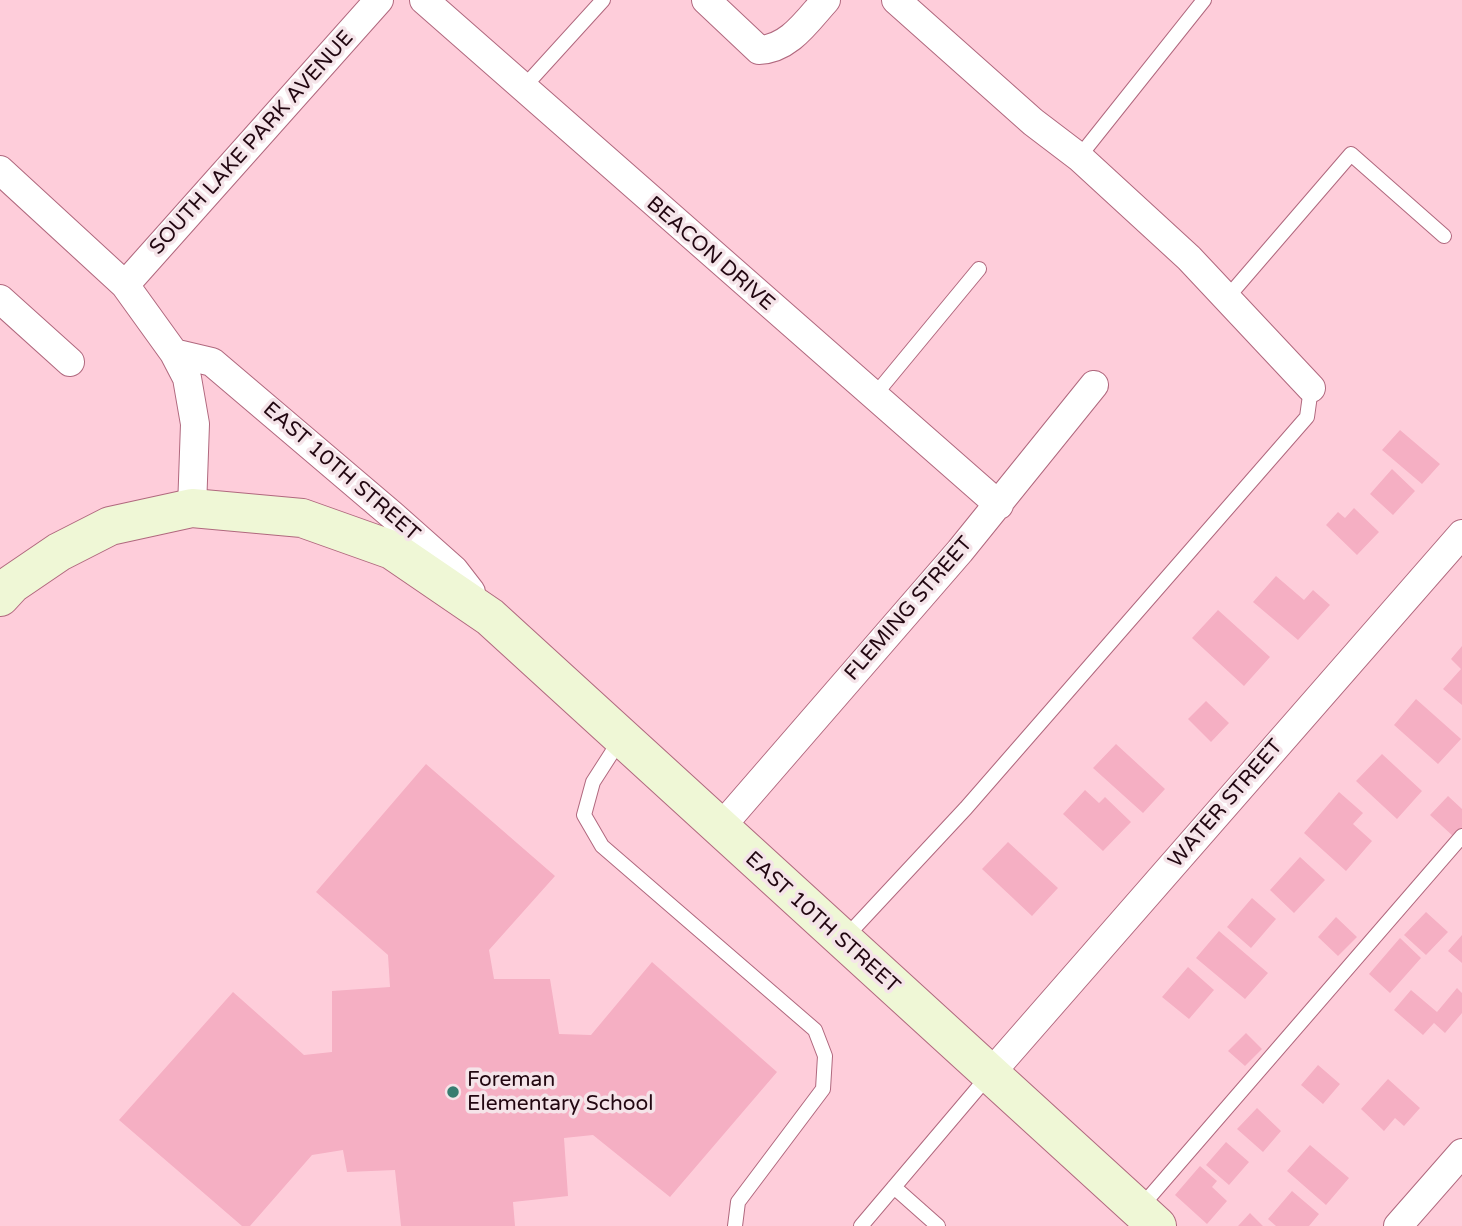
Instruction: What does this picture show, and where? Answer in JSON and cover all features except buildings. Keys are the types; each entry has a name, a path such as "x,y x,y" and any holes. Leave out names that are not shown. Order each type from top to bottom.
{"main road":[{"path":"0,597 12,584 59,552 110,526 192,508"},
{"name":"EAST 10TH STREET","path":"192,508 302,518 392,550 490,617 1148,1218"}],"street":[{"name":"SOUTH LAKE PARK AVENUE","path":"125,285 379,0"},
{"name":"BEACON DRIVE","path":"424,0 999,505"},
{"path":"706,0 759,50 770,50 787,42 827,0"},
{"path":"895,0 1033,122 1079,157 1189,258 1311,388"},
{"path":"0,170 125,285 174,353 187,378 195,425 192,508"},
{"path":"0,299 70,362"},
{"name":"EAST 10TH STREET","path":"174,353 212,362 454,570 490,617"},
{"name":"FLEMING STREET","path":"719,829 999,505 1094,385"},
{"name":"WATER STREET","path":"990,1074 1462,534"},
{"path":"1398,1226 1462,1153"}],"lane":[{"path":"523,88 603,0"},
{"path":"1079,157 1204,0"},
{"path":"1226,299 1351,154 1444,236"},
{"path":"874,396 979,269"},
{"path":"842,941 967,808 1307,416 1311,388"},
{"path":"621,739 593,782 584,814 602,846 815,1030 825,1056 822,1089 738,1202 735,1226"},
{"path":"1148,1218 1462,836"},
{"path":"861,1226 990,1074"},
{"path":"894,1187 938,1226"}],"place":[{"name":"Foreman Elementary School","path":"453,1092"}]}
